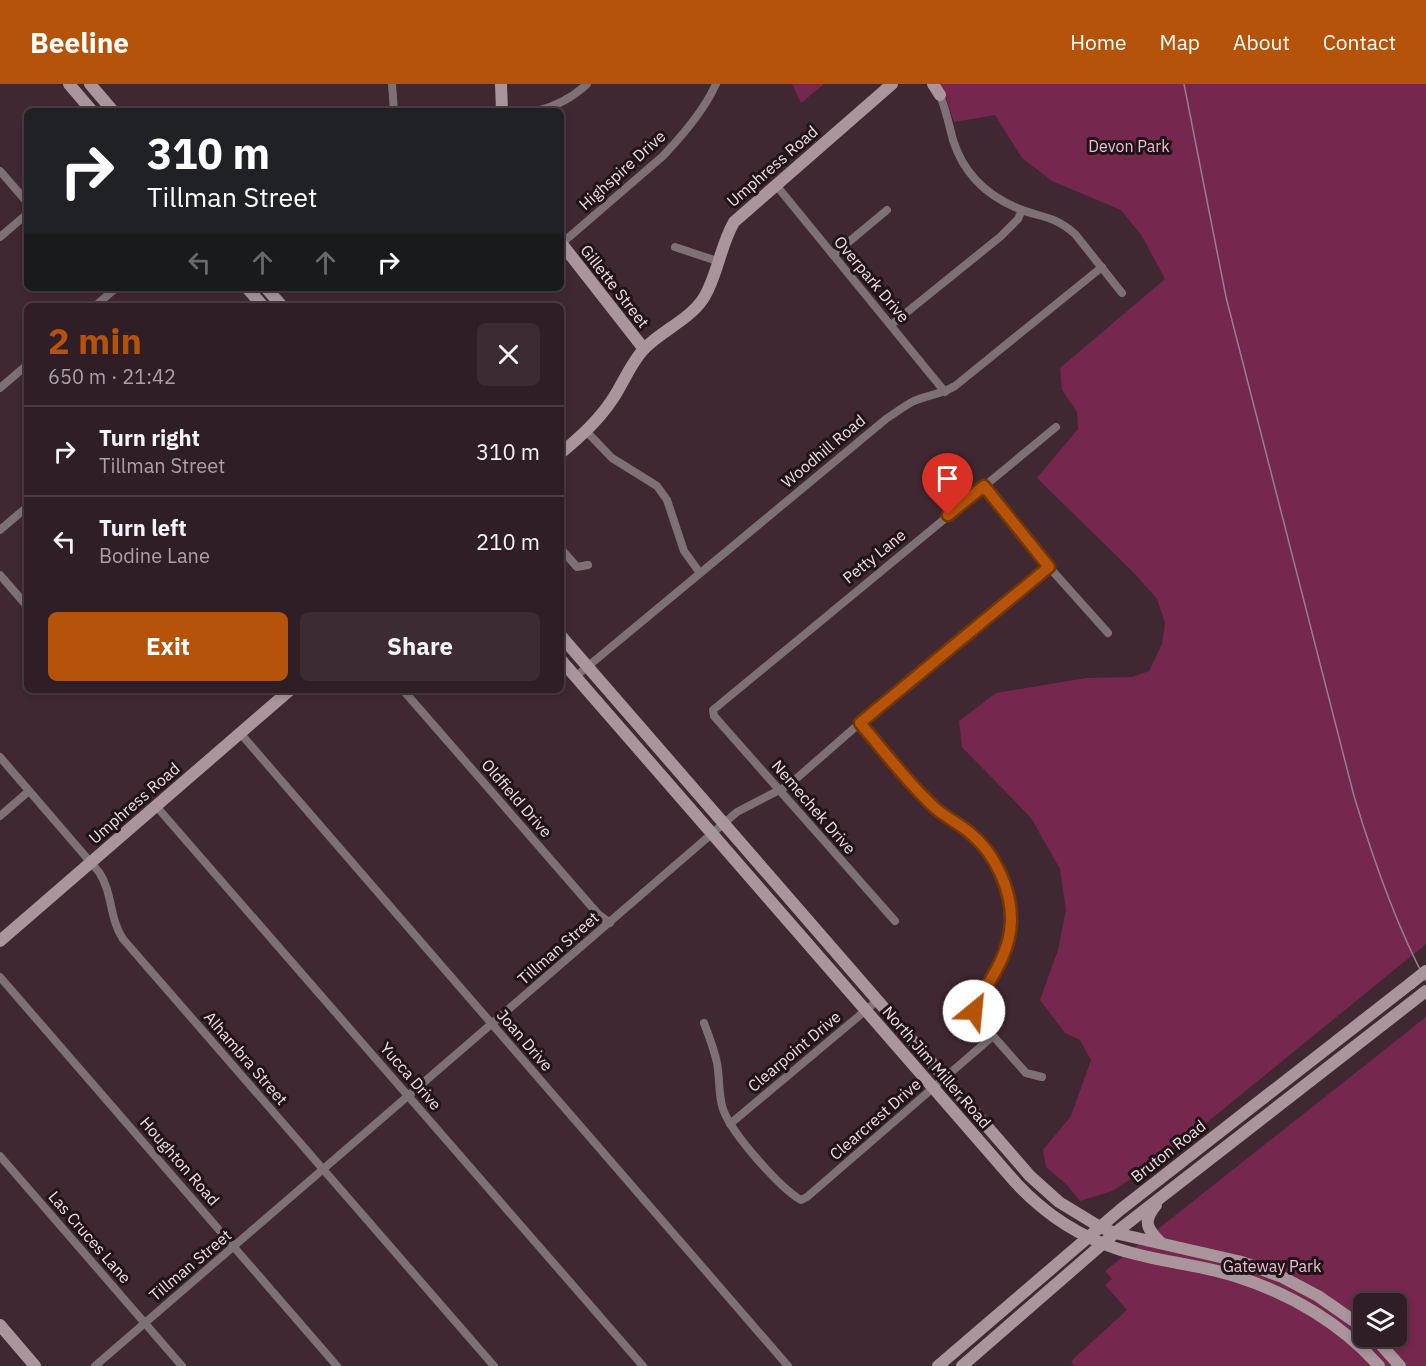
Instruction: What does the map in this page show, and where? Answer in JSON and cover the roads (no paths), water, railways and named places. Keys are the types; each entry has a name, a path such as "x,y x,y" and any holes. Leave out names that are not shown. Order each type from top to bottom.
{"main road":[{"path":"69,84 89,108"},
{"path":"90,84 110,108"},
{"path":"501,84 502,108"},
{"name":"Umphress Road","path":"564,450 586,431 613,399 633,362 644,349 703,300 734,222 892,84"},
{"path":"933,84 940,95"},
{"name":"Gillette Street","path":"564,248 644,349"},
{"path":"249,291 259,303"},
{"path":"269,292 279,303"},
{"name":"North Jim Miller Road","path":"564,640 1049,1194 1100,1227 1115,1233 1242,1262 1282,1277 1318,1296 1353,1320"},
{"name":"North Jim Miller Road","path":"564,664 1028,1196 1047,1212 1104,1244 1120,1250 1239,1277 1278,1292 1326,1319 1365,1351 1379,1366"},
{"name":"Umphress Road","path":"0,941 287,693"},
{"name":"Bruton Road","path":"945,1364 1100,1227 1426,971"},
{"name":"Bruton Road","path":"962,1366 1115,1233 1422,994"},
{"path":"1005,1170 1017,1160"},
{"path":"1161,1198 1147,1218 1150,1231 1162,1243"},
{"path":"0,1325 35,1366"},
{"path":"1365,1351 1368,1347"},
{"path":"1382,1347 1400,1366"}],"street":[{"path":"392,84 394,108"},
{"path":"545,108 566,100 587,84"},
{"name":"Highspire Drive","path":"564,241 663,156 690,125 716,84"},
{"path":"940,95 956,147 966,169 992,194 1023,210 1048,217 1066,226 1122,293"},
{"path":"0,171 24,199"},
{"name":"Overpark Drive","path":"776,185 945,392"},
{"path":"833,255 887,210"},
{"path":"891,326 1000,237 1018,219 1023,210"},
{"path":"0,237 24,217"},
{"path":"675,247 717,261"},
{"name":"Woodhill Road","path":"575,677 901,408 955,386 1102,267"},
{"path":"0,388 24,368"},
{"name":"Petty Lane","path":"713,711 718,704 1056,427"},
{"path":"586,431 612,458 657,486 667,500 684,551 700,573"},
{"path":"984,486 1049,567 1108,633"},
{"path":"0,530 24,510"},
{"path":"564,552 577,567 588,565"},
{"name":"Tillman Street","path":"95,1366 724,824 744,808 789,785 860,723 1049,567"},
{"path":"0,575 24,603"},
{"name":"Oldfield Drive","path":"406,693 598,914 610,923"},
{"name":"Nemechek Drive","path":"713,711 714,716 895,921"},
{"path":"860,723 922,796 948,819 969,832 986,849 999,871 1008,897 1011,923 1004,951 994,974 987,988 973,1005 979,1020 1026,1073 1042,1077"},
{"name":"Joan Drive","path":"240,733 788,1366"},
{"name":"Alhambra Street","path":"0,757 105,881 112,916 123,939 494,1366"},
{"path":"0,816 30,791"},
{"name":"Yucca Drive","path":"156,806 643,1366"},
{"name":"Houghton Road","path":"0,977 337,1366"},
{"name":"Clearpoint Drive","path":"730,1124 878,1000"},
{"path":"704,1023 717,1063 721,1101 730,1124"},
{"name":"Clearcrest Drive","path":"730,1124 738,1136 783,1185 801,1200 993,1036"},
{"name":"Las Cruces Lane","path":"0,1156 182,1366"}],"tram line":[{"path":"1184,84 1226,297 1354,796 1386,890 1404,936 1426,981"}],"park label":[{"name":"Devon Park","path":"1129,146"},
{"name":"Gateway Park","path":"1272,1266"}]}
